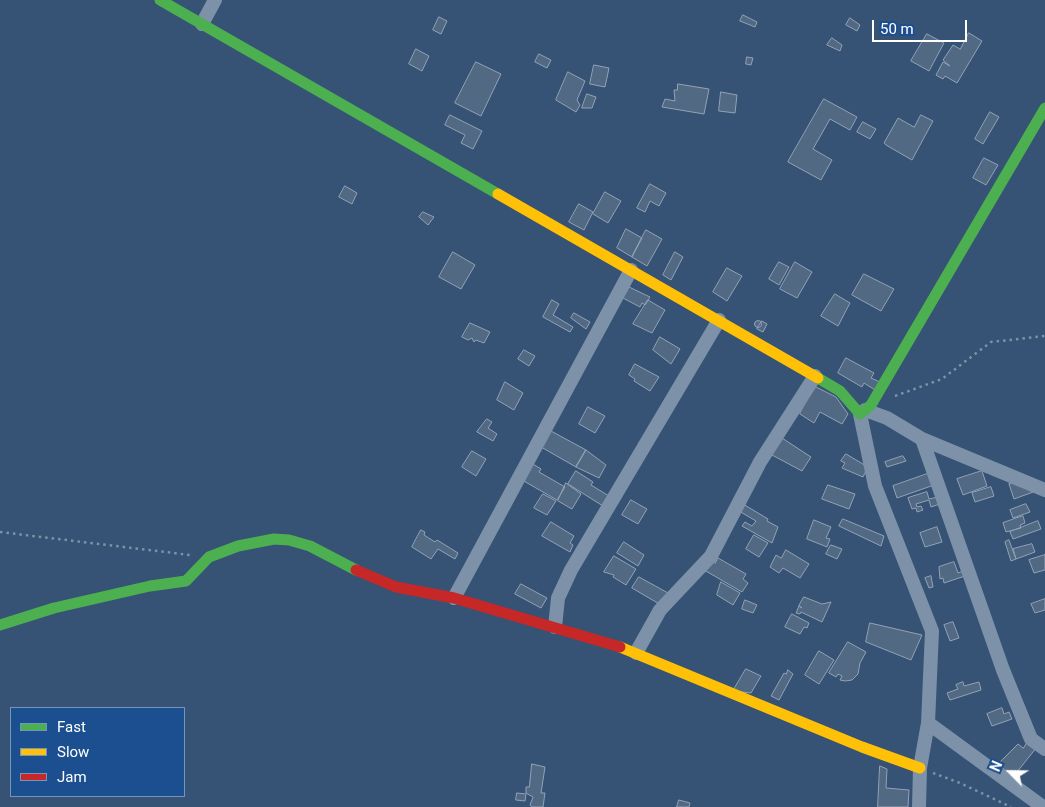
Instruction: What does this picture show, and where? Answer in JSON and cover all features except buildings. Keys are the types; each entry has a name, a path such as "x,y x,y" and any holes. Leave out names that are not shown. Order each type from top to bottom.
{"street":[{"path":"160,0 719,320 815,376 865,409 886,418 922,438 1043,489 1045,502"},
{"path":"202,24 215,0"},
{"path":"919,807 920,768 928,723 932,631 875,486 865,409 1045,108"},
{"path":"454,598 631,270"},
{"path":"555,627 558,598 571,570 719,320"},
{"path":"636,653 660,610 711,556 760,462 815,376"},
{"path":"922,438 1003,670 1031,739 1045,749"},
{"path":"0,625 54,608 131,590 186,581 209,558 238,546 274,539 289,540 310,546 370,577 396,586 454,598 616,645 862,747 920,768"},
{"path":"928,723 1043,807"}],"path":[{"path":"865,409 942,379 991,342 1045,336"},
{"path":"0,532 209,558"},
{"path":"920,768 960,783 1011,807"}],"traffic: fast":[{"path":"160,0 498,194"},
{"path":"818,378 840,391 860,414 871,405 1045,108"},
{"path":"0,625 54,608 150,586 186,581 209,557 238,546 274,539 289,540 310,546 356,570"}],"traffic: slow":[{"path":"498,194 818,378"},
{"path":"620,647 862,747 920,768"}],"traffic: jam":[{"path":"356,570 396,587 454,598 620,647"}]}
